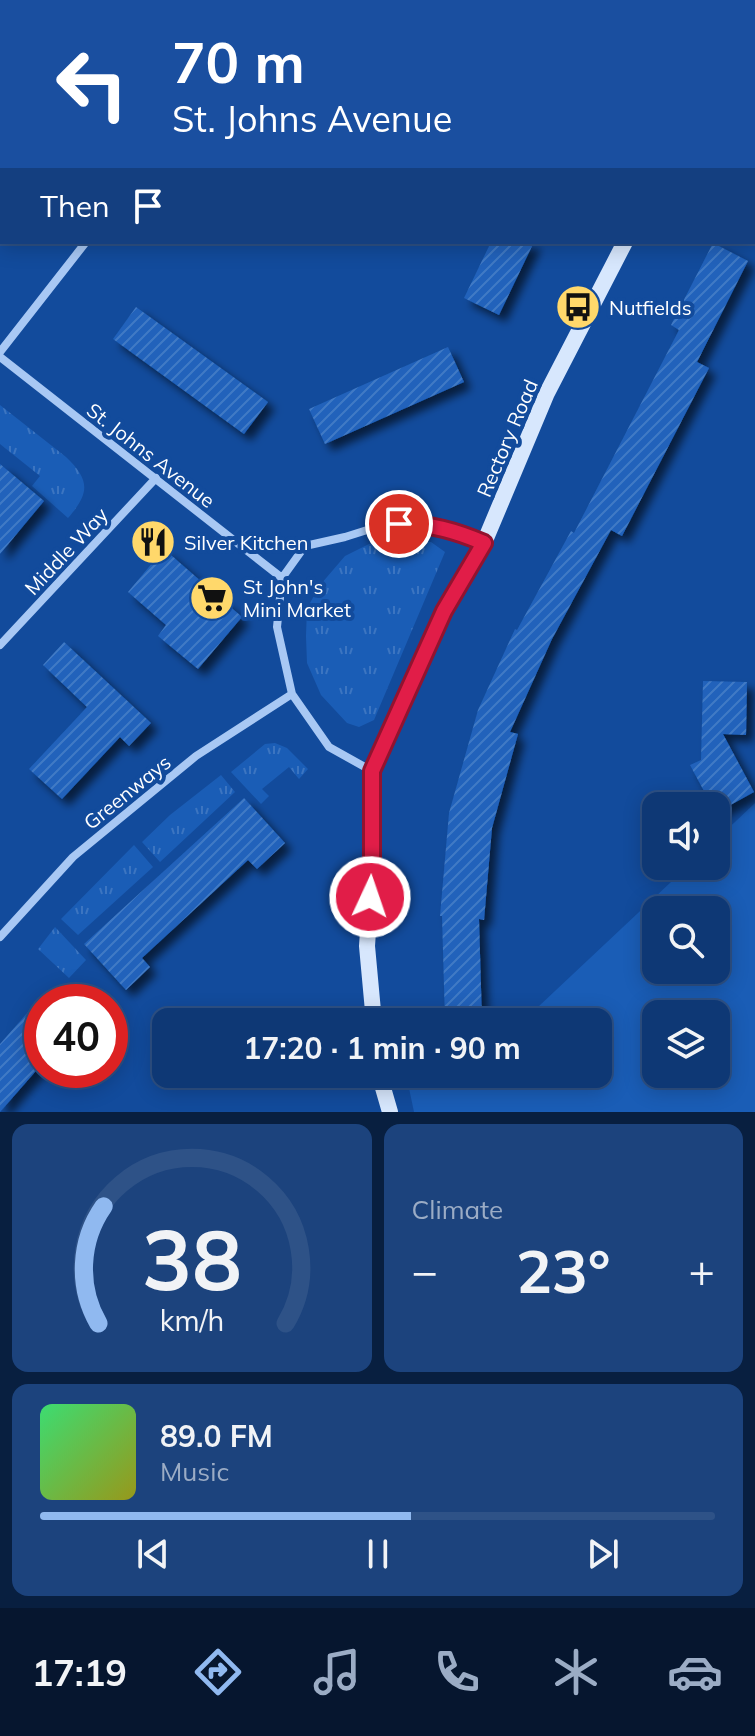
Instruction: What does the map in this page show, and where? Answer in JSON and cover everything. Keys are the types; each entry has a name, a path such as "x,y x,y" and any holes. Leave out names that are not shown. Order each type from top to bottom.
{"street":[{"path":"0,354 84,244"},
{"name":"Rectory Road","path":"373,1008 367,946 372,873 372,771 444,611 484,543 547,393 624,244"},
{"name":"St. Johns Avenue","path":"0,354 282,578"},
{"name":"Middle Way","path":"0,645 156,478"},
{"path":"372,771 329,747 292,694 277,627 282,578 305,546 383,525 415,523 460,532 484,543"},
{"name":"Greenways","path":"0,937 73,857 196,756 292,694"},
{"path":"383,1088 390,1112"}],"green space":[{"path":"0,405 66,457 80,473 83,494 68,518 32,486 40,476 0,444"},
{"path":"397,540 431,542 445,552 374,720 359,727 347,723 321,695 307,663 307,608 321,584 345,556 369,544"},
{"path":"275,743 287,748 308,769 299,779 289,767 262,789 269,796 261,804 231,772 265,744"},
{"path":"221,775 235,792 160,862 142,842 170,815"},
{"path":"755,803 755,1112 414,1112 409,1088 612,1088 612,1008 537,1008 642,909 642,984 730,984 730,896 656,896 673,880 730,880 730,827"},
{"path":"134,845 153,867 78,935 61,919"},
{"path":"55,927 86,960 69,978 38,949"}],"building":[{"path":"490,244 533,244 499,315 464,298"},
{"path":"712,244 748,261 697,362 709,368 622,536 611,530 552,639 510,732 518,734 492,828 484,920 479,919 482,1008 445,1008 440,916 449,813 478,710 515,629 571,531 574,533 679,330 671,325"},
{"path":"136,307 268,402 244,434 113,339"},
{"path":"448,347 464,382 325,444 309,409"},
{"path":"0,464 44,501 0,554"},
{"path":"164,549 242,617 198,669 158,636 166,625 128,592"},
{"path":"64,642 151,723 129,746 120,737 62,799 29,769 87,707 43,665"},
{"path":"703,681 747,682 746,735 723,734 754,792 730,805 730,792 704,792 690,765 701,760"},
{"path":"244,798 285,843 257,869 248,860 142,958 150,967 128,988 128,984 121,984 84,944"},
{"path":"24,1017 24,1085 0,1112 0,1044"}],"place":[{"name":"Nutfields","path":"578,307"},
{"name":"Silver Kitchen","path":"153,542"},
{"name":"St John's Mini Market","path":"212,598"}],"route":[{"path":"370,897 372,771 444,611 484,543 460,532 415,523 399,524"}]}
